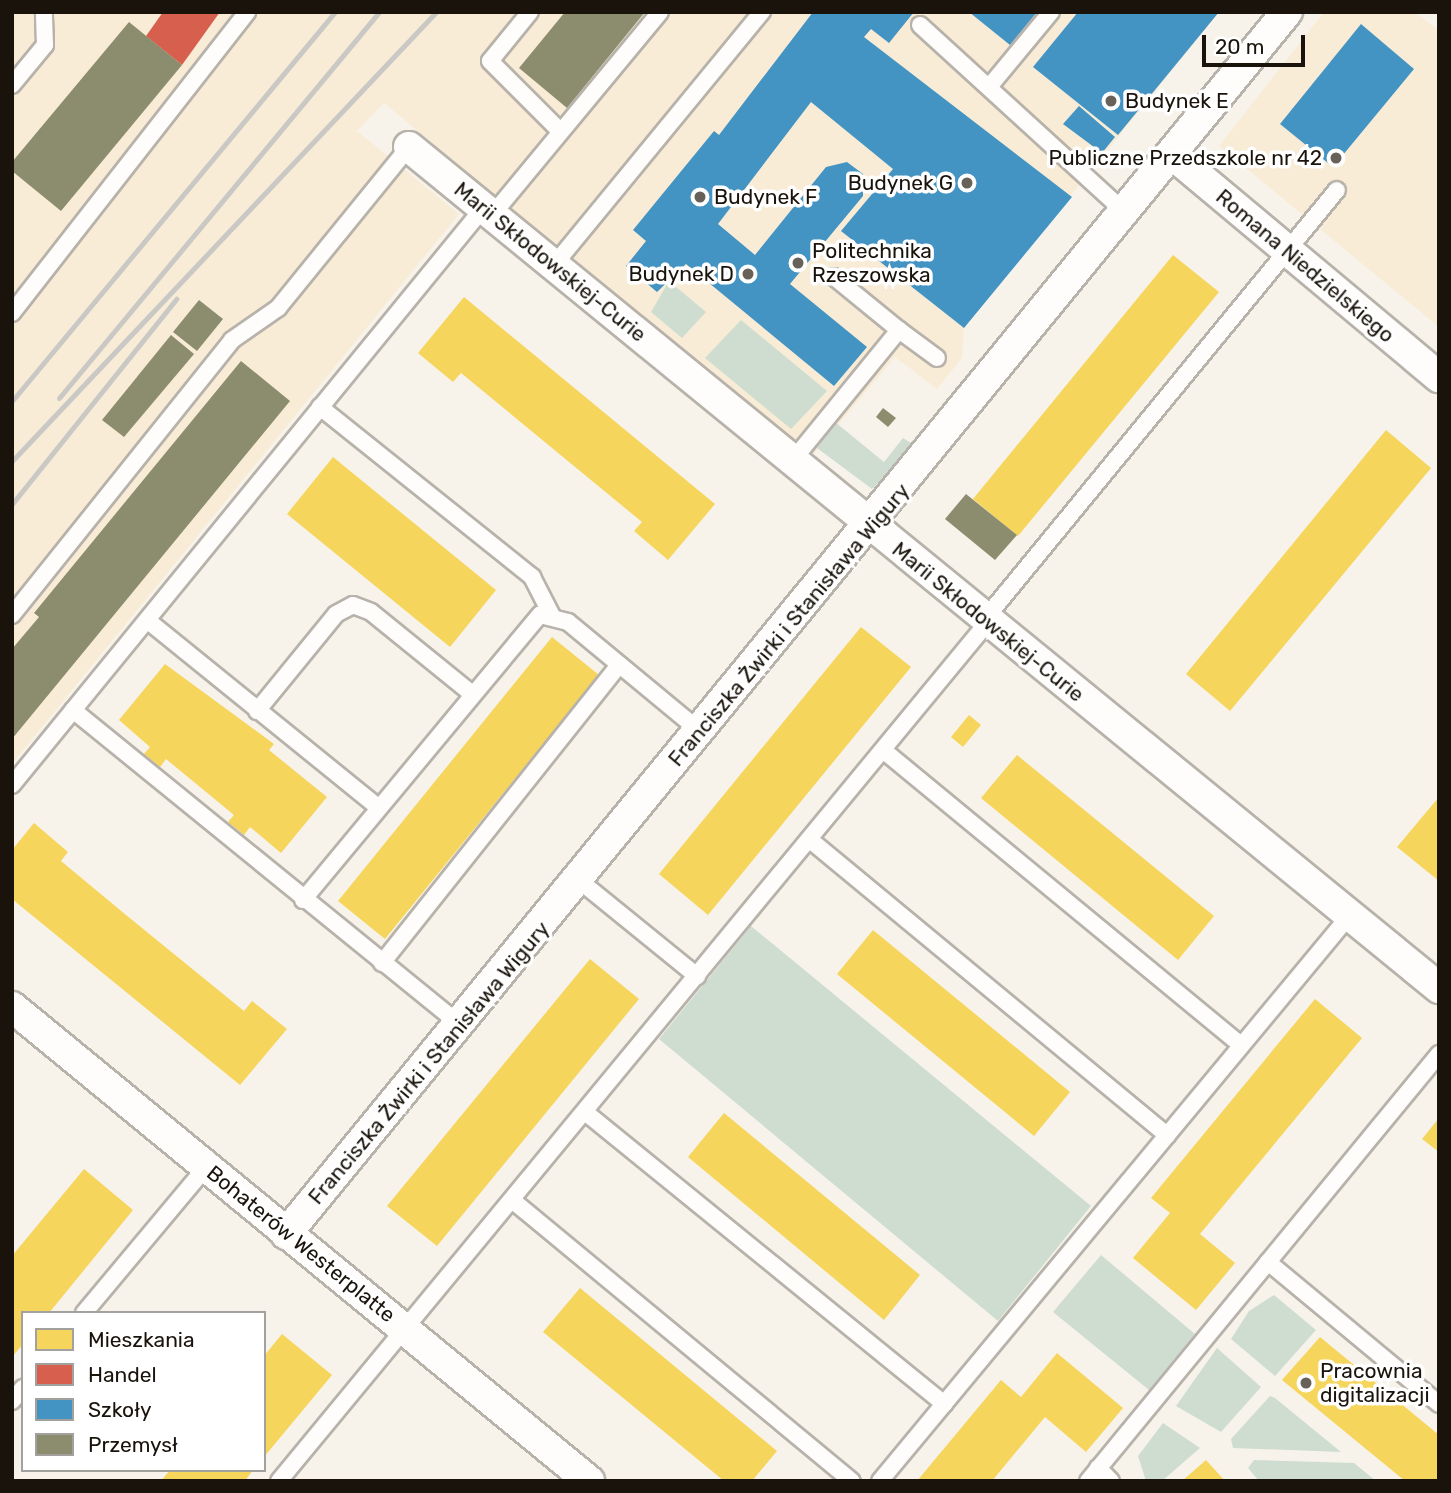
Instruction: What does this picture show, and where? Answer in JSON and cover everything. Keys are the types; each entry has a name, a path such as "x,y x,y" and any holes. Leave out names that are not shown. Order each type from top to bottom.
{"street":[{"name":"Franciszka Żwirki i Stanisława Wigury","path":"286,1234 872,526 1287,12"},
{"name":"Marii Skłodowskiej-Curie","path":"409,147 986,621 1439,988"},
{"name":"Romana Niedzielskiego","path":"1172,154 1286,252 1439,377"},
{"name":"Bohaterów Westerplatte","path":"12,1007 589,1481"}],"lane":[{"path":"12,85 45,45 44,12"},
{"path":"12,313 247,12"},
{"path":"530,12 490,61 560,131"},
{"path":"12,785 320,408 660,12"},
{"path":"554,265 762,12"},
{"path":"989,87 1051,12"},
{"path":"920,25 1126,213"},
{"path":"12,615 232,341 278,308 409,147"},
{"path":"279,1481 883,750 1337,190"},
{"path":"834,277 937,358"},
{"path":"793,460 899,330"},
{"path":"320,408 532,577 551,614 620,665 701,732"},
{"path":"257,710 336,614 353,605 371,612 471,693"},
{"path":"303,900 530,620 551,614"},
{"path":"147,620 378,807"},
{"path":"382,963 620,665"},
{"path":"73,710 303,900 461,1025"},
{"path":"883,750 1241,1045"},
{"path":"809,839 1167,1135"},
{"path":"580,881 697,976"},
{"path":"880,1481 1349,916"},
{"path":"1111,1481 1093,1474 1439,1054"},
{"path":"586,1112 944,1404"},
{"path":"86,1311 206,1167"},
{"path":"512,1200 852,1481"},
{"path":"1268,1262 1439,1404"}],"shaded area":[{"path":"12,12 1219,12 964,328 962,358 937,389 895,357 812,456 384,103 357,131 459,214 12,764"},
{"name":"Publiczne Przedszkole nr 42","path":"1324,12 1414,12 1439,30 1439,327 1219,146"}],"green space":[{"path":"669,281 706,312 682,338 651,312"},
{"path":"741,320 827,391 791,429 705,358"},
{"path":"835,422 884,462 903,438 914,445 872,489 817,448"},
{"path":"751,926 1091,1206 998,1321 659,1039"},
{"path":"1101,1255 1195,1334 1149,1390 1053,1312"},
{"path":"1274,1295 1316,1330 1275,1376 1231,1339 1249,1311"},
{"path":"1217,1348 1261,1387 1221,1432 1176,1406"},
{"path":"1270,1396 1341,1452 1233,1448 1231,1439"},
{"path":"1163,1423 1200,1448 1162,1481 1146,1481 1138,1456"},
{"path":"1254,1460 1354,1463 1376,1481 1259,1481 1248,1468"}],"building: Mieszkania":[{"path":"1173,255 1219,292 1018,536 973,499"},
{"path":"464,297 715,504 668,560 634,531 642,522 461,373 453,382 418,353"},
{"path":"1386,430 1431,468 1230,711 1186,674"},
{"path":"333,457 496,590 450,647 287,514"},
{"path":"861,627 911,667 708,915 659,874"},
{"path":"552,637 599,675 385,939 338,901"},
{"path":"165,664 274,744 269,750 327,797 281,853 250,827 244,835 228,822 234,815 166,759 160,767 144,754 150,747 119,720"},
{"path":"969,715 981,725 963,747 951,737"},
{"path":"1017,755 1214,916 1178,960 981,798"},
{"path":"1439,797 1439,881 1397,847"},
{"path":"34,823 68,852 61,861 126,915 244,1011 252,1001 287,1029 240,1085 12,899 12,850"},
{"path":"873,930 1070,1092 1034,1136 837,974"},
{"path":"590,959 639,999 437,1246 387,1206"},
{"path":"1315,999 1362,1038 1200,1234 1235,1263 1196,1310 1133,1258 1170,1213 1151,1198"},
{"path":"724,1113 920,1275 884,1320 688,1157"},
{"path":"1439,1118 1439,1152 1422,1139"},
{"path":"84,1169 133,1210 51,1311 21,1311 21,1346 12,1357 12,1256"},
{"path":"580,1288 777,1451 752,1481 724,1481 543,1332"},
{"path":"282,1334 332,1375 266,1455 266,1354"},
{"path":"1320,1337 1439,1435 1439,1481 1405,1481 1282,1380"},
{"path":"1057,1353 1123,1408 1086,1452 1045,1417 992,1481 917,1481 1001,1380 1021,1397"},
{"path":"1206,1460 1225,1481 1182,1481"},
{"path":"168,1472 252,1472 245,1481 161,1481"}],"building: Handel":[{"path":"163,12 220,12 182,65 146,36"}],"building: Szkoły":[{"path":"813,12 914,12 889,43 871,29 864,37 1072,197 964,328 841,231 893,169 811,102 718,224 755,255 826,167 847,162 863,174 863,196 790,284 867,347 834,386 686,264 657,292 626,266 646,241 633,230 714,131 719,135"},
{"path":"969,12 1037,12 1010,45"},
{"name":"Budynek E","path":"1078,12 1219,12 1118,135 1033,67"},
{"path":"1361,24 1414,69 1333,167 1280,124"},
{"path":"1079,106 1115,137 1102,153 1063,124"}],"building: Przemysł":[{"path":"565,12 645,12 567,108 519,68"},
{"path":"129,22 182,65 61,211 12,171 12,162"},
{"path":"199,300 223,319 197,351 173,332"},
{"path":"171,335 194,354 124,437 102,420"},
{"path":"241,361 290,401 12,739 12,649 39,617 34,613"},
{"path":"883,408 896,418 888,427 876,417"},
{"path":"966,494 1017,535 995,560 945,519"}],"railway":[{"path":"12,401 335,12"},
{"path":"59,398 379,12"},
{"path":"12,461 436,12"},
{"path":"12,504 176,299"}],"place":[{"name":"Budynek E","path":"1111,101"},
{"name":"Publiczne Przedszkole nr 42","path":"1336,158"},
{"name":"Budynek G","path":"967,183"},
{"name":"Budynek F","path":"700,197"},
{"name":"Politechnika Rzeszowska","path":"798,263"},
{"name":"Budynek D","path":"748,274"},
{"name":"Pracownia digitalizacji","path":"1306,1383"}]}
